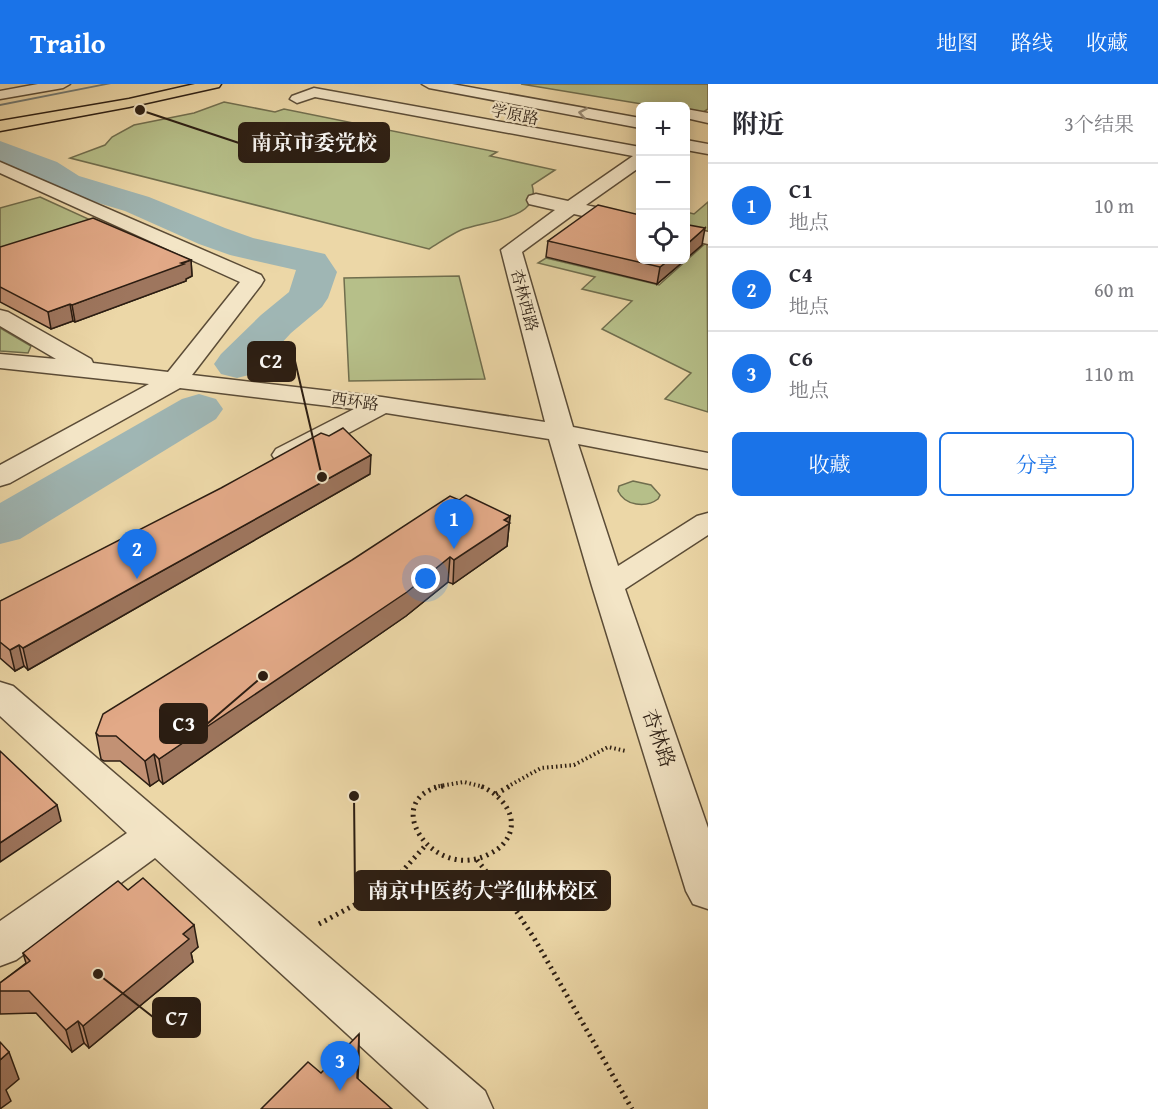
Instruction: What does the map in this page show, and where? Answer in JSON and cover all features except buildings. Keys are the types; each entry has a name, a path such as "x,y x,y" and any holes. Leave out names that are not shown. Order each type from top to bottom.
{"main road":[{"path":"0,120 189,84"},
{"path":"0,126 129,103 214,84"}],"street":[{"path":"0,95 63,84"},
{"name":"学原路","path":"355,84 636,136"},
{"name":"学原路","path":"429,84 636,122"},
{"path":"503,84 583,97"},
{"path":"297,99 314,92 323,93 636,151"},
{"path":"690,115 708,118"},
{"path":"690,132 708,135"},
{"path":"690,146 708,149"},
{"path":"690,161 708,163"},
{"name":"杏林西路","path":"561,433 511,250 636,162"},
{"path":"0,167 253,280 174,381 0,477"},
{"path":"536,200 636,222"},
{"path":"84,228 115,218"},
{"path":"690,234 708,238"},
{"path":"0,317 91,370"},
{"name":"西环路","path":"0,362 91,370 382,405 561,433 708,462"},
{"path":"266,466 382,405"},
{"name":"杏林路","path":"561,433 608,586 708,891"},
{"path":"608,586 703,534"},
{"path":"0,694 467,1109"},
{"path":"670,772 708,805"},
{"path":"0,946 157,834"}],"path":[{"path":"496,794 541,768 574,765 608,747 670,772"},
{"path":"456,782 481,786 496,794 509,811 512,832 505,844 493,854 477,860 459,861 441,856 425,846 416,835 411,822 413,808 420,796 432,788 456,782"},
{"path":"281,945 388,887 425,846"},
{"path":"477,860 518,912 632,1109"}],"green space":[{"path":"521,84 708,84 708,109 700,114 690,113 690,102 636,103"},
{"path":"224,102 275,112 284,109 497,152 490,156 555,170 532,185 533,197 528,206 520,212 461,230 429,249 70,158 105,145 112,137 134,125 194,113"},
{"path":"40,197 95,222 0,251 0,208"},
{"path":"708,202 708,233 690,229 690,213 694,214"},
{"path":"707,242 708,412 665,399 691,373 602,329 632,301 582,289 595,277 538,263 546,258 659,285 682,264 690,264 690,257"},
{"path":"459,276 485,379 349,381 344,278"},
{"path":"0,328 31,346 28,353 0,351"},
{"path":"633,481 651,485 660,495 658,499 648,504 636,504 626,500 618,491 619,486"}],"waterway":[{"path":"0,105 109,84"},
{"path":"0,150 46,169 67,183 137,204 212,236 243,247 311,262 317,272 307,298 276,324 237,364"},
{"path":"0,527 199,409"}],"place":[{"name":"南京市委党校","path":"140,110"},
{"name":"C2","path":"322,477"},
{"name":"C1","path":"454,549"},
{"name":"C4","path":"137,579"},
{"name":"C3","path":"263,676"},
{"name":"南京中医药大学仙林校区","path":"354,796"},
{"name":"C7","path":"98,974"},
{"name":"C6","path":"340,1091"}]}
